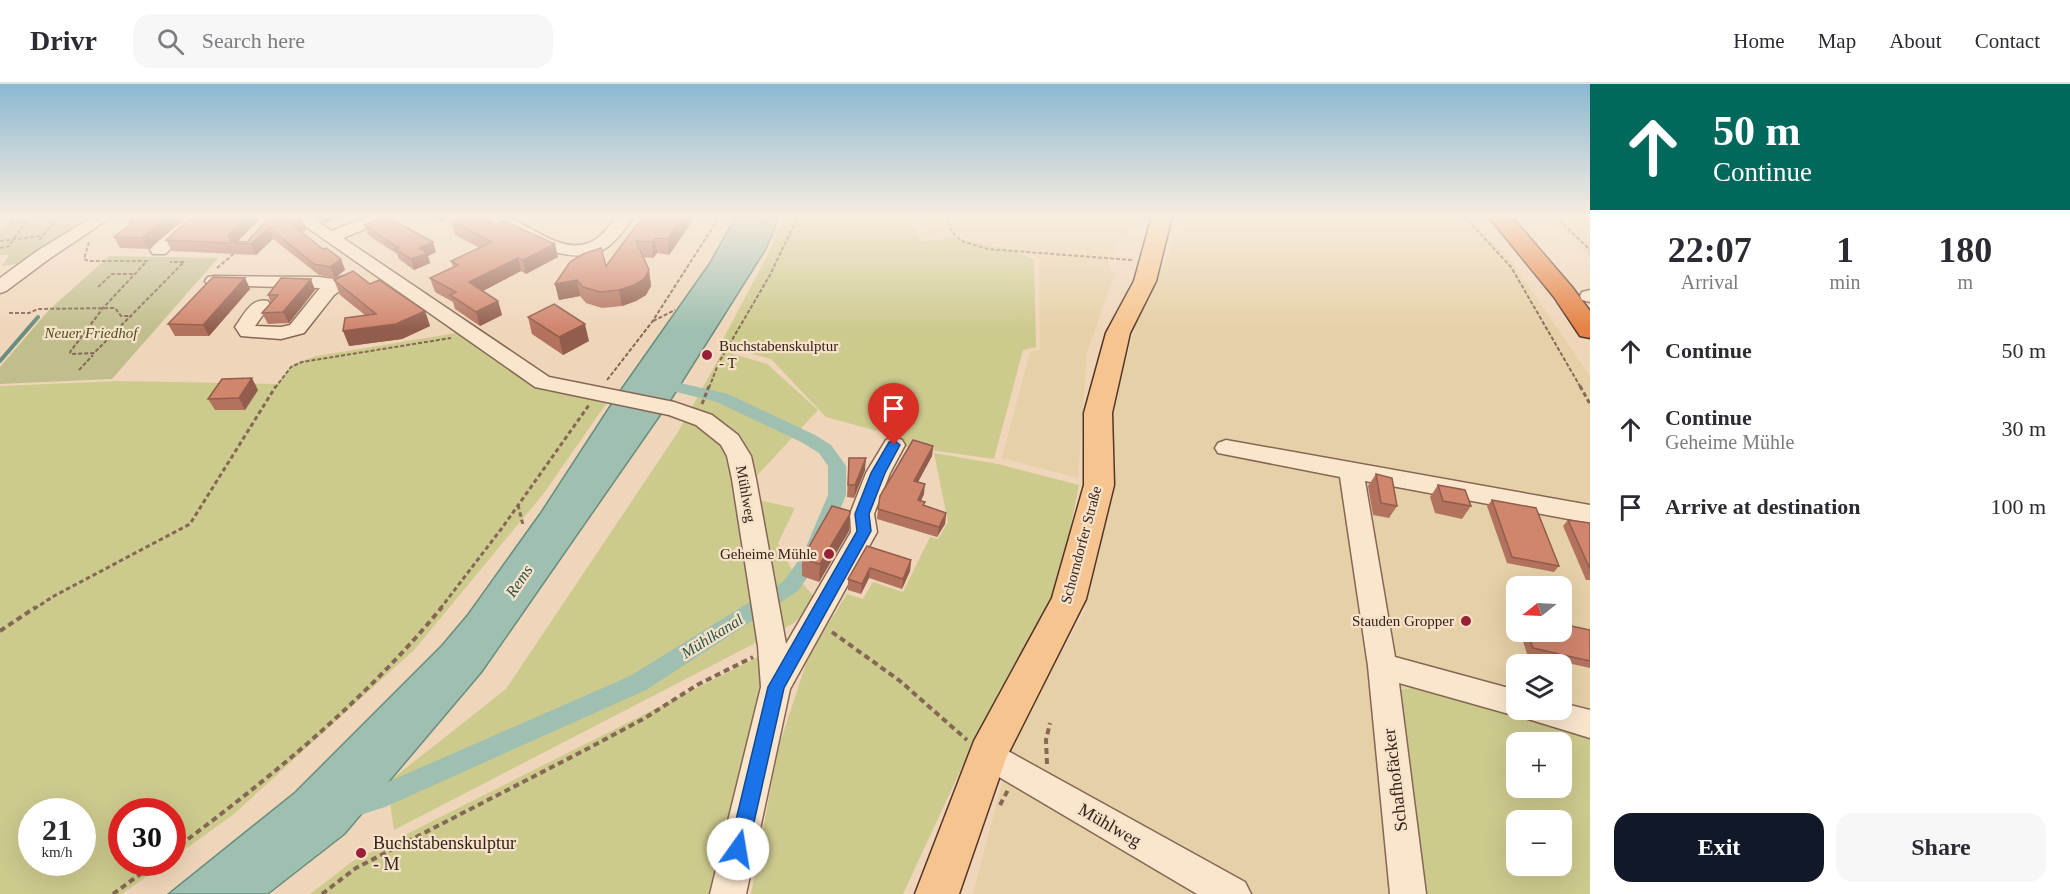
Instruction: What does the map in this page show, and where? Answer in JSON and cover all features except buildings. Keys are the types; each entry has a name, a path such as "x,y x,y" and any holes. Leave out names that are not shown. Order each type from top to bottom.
{"highway":[{"path":"1531,254 1563,292 1590,330"},
{"path":"1554,254 1590,296"}],"main road":[{"name":"Schorndorfer Straße","path":"937,894 988,754 1069,599 1099,485 1098,413 1118,333 1145,281 1152,254"}],"street":[{"path":"0,287 47,254"},
{"path":"157,259 162,254"},
{"name":"Mühlweg","path":"356,254 542,382 667,408 704,420 723,432 735,448 744,479 772,646 776,687 728,894"},
{"path":"261,305 245,327 248,332 297,330 334,285 374,267"},
{"path":"197,297 211,281 319,282 334,285"},
{"path":"776,687 830,595 864,531 862,514 878,473 894,445"},
{"path":"1226,448 1590,514"},
{"name":"Schafhofäcker","path":"1351,470 1382,666 1408,894"},
{"path":"1382,666 1506,700"},
{"path":"1572,719 1590,724"},
{"name":"Mühlweg","path":"988,754 1175,863 1233,894"}],"path":[{"path":"79,370 184,262 157,259 88,261 84,259 85,254"},
{"path":"214,272 236,254"},
{"path":"186,841 230,809 282,765 373,682 410,644 463,580 518,505 604,396 696,254"},
{"path":"699,411 719,362 780,254"},
{"path":"1048,254 1150,262"},
{"path":"1499,254 1511,267 1590,404"},
{"path":"94,353 71,354 70,352 103,308 133,274 157,259"},
{"path":"99,287 112,274 133,274"},
{"path":"9,313 29,313 38,309 115,308 120,316 132,316"},
{"path":"652,322 675,310"},
{"path":"0,631 54,596 190,524 291,366 446,340 467,332"},
{"path":"518,505 523,525"},
{"path":"812,623 827,629 864,653 927,703 972,744 988,754"},
{"path":"322,894 356,868 587,749 645,718 697,685 772,646"},
{"path":"1044,786 1047,764 1046,740 1050,723"},
{"path":"113,894 138,876"}],"shaded area":[{"path":"768,254 1021,254 1034,259 1036,347 1023,350 994,459 902,446 899,437 826,417 771,359 720,345"},
{"path":"1028,254 1112,254 1108,262 1114,275 1087,353 1078,478 1002,458 1030,352 1040,350 1039,258"},
{"path":"1169,254 1505,254 1590,376 1590,894 973,894 1013,741 1084,612 1111,489 1109,412 1139,316"},
{"path":"469,331 545,380 615,391 544,493 415,649 234,814 186,849 186,798 108,798 108,876 148,876 122,894 0,894 0,386 118,381 277,384 293,364 316,356"},
{"path":"723,351 767,364 818,410 738,496 795,508 778,543 794,574 816,599 794,623 394,830 387,783 506,689 678,432"},
{"path":"934,453 998,464 1079,485 1059,583 962,767 903,894 751,894 778,749 809,654 847,594 863,599 873,582 903,592 930,537 938,539 948,522"},
{"path":"764,654 769,676 718,894 310,894 353,861"},
{"path":"1424,686 1506,711 1506,720 1537,720 1590,736 1590,894 1426,894 1393,706 1402,690"}],"green space":[{"path":"33,254 17,264 2,266 9,255 0,255"},
{"name":"Neuer Friedhof","path":"109,256 218,258 112,379 0,384 0,367 48,311"}],"water":[{"name":"Rems","path":"715,254 763,254 671,400 482,672 345,834 268,894 168,894 295,792 441,646 468,614 541,512 619,392"}],"waterway":[{"path":"0,361 38,317"},
{"name":"Mühlkanal","path":"354,805 376,799 638,683 791,586 811,557 831,513 837,495 837,466 825,449 809,439 722,398 654,382"}],"place":[{"name":"Buchstabenskulptur - T","path":"707,355"},
{"name":"Geheime Mühle","path":"829,554"},
{"name":"Stauden Gropper","path":"1466,621"},
{"name":"Buchstabenskulptur - M","path":"361,853"}],"route":[{"path":"738,849 776,687 830,595 864,531 862,514 878,473 894,445"}]}
